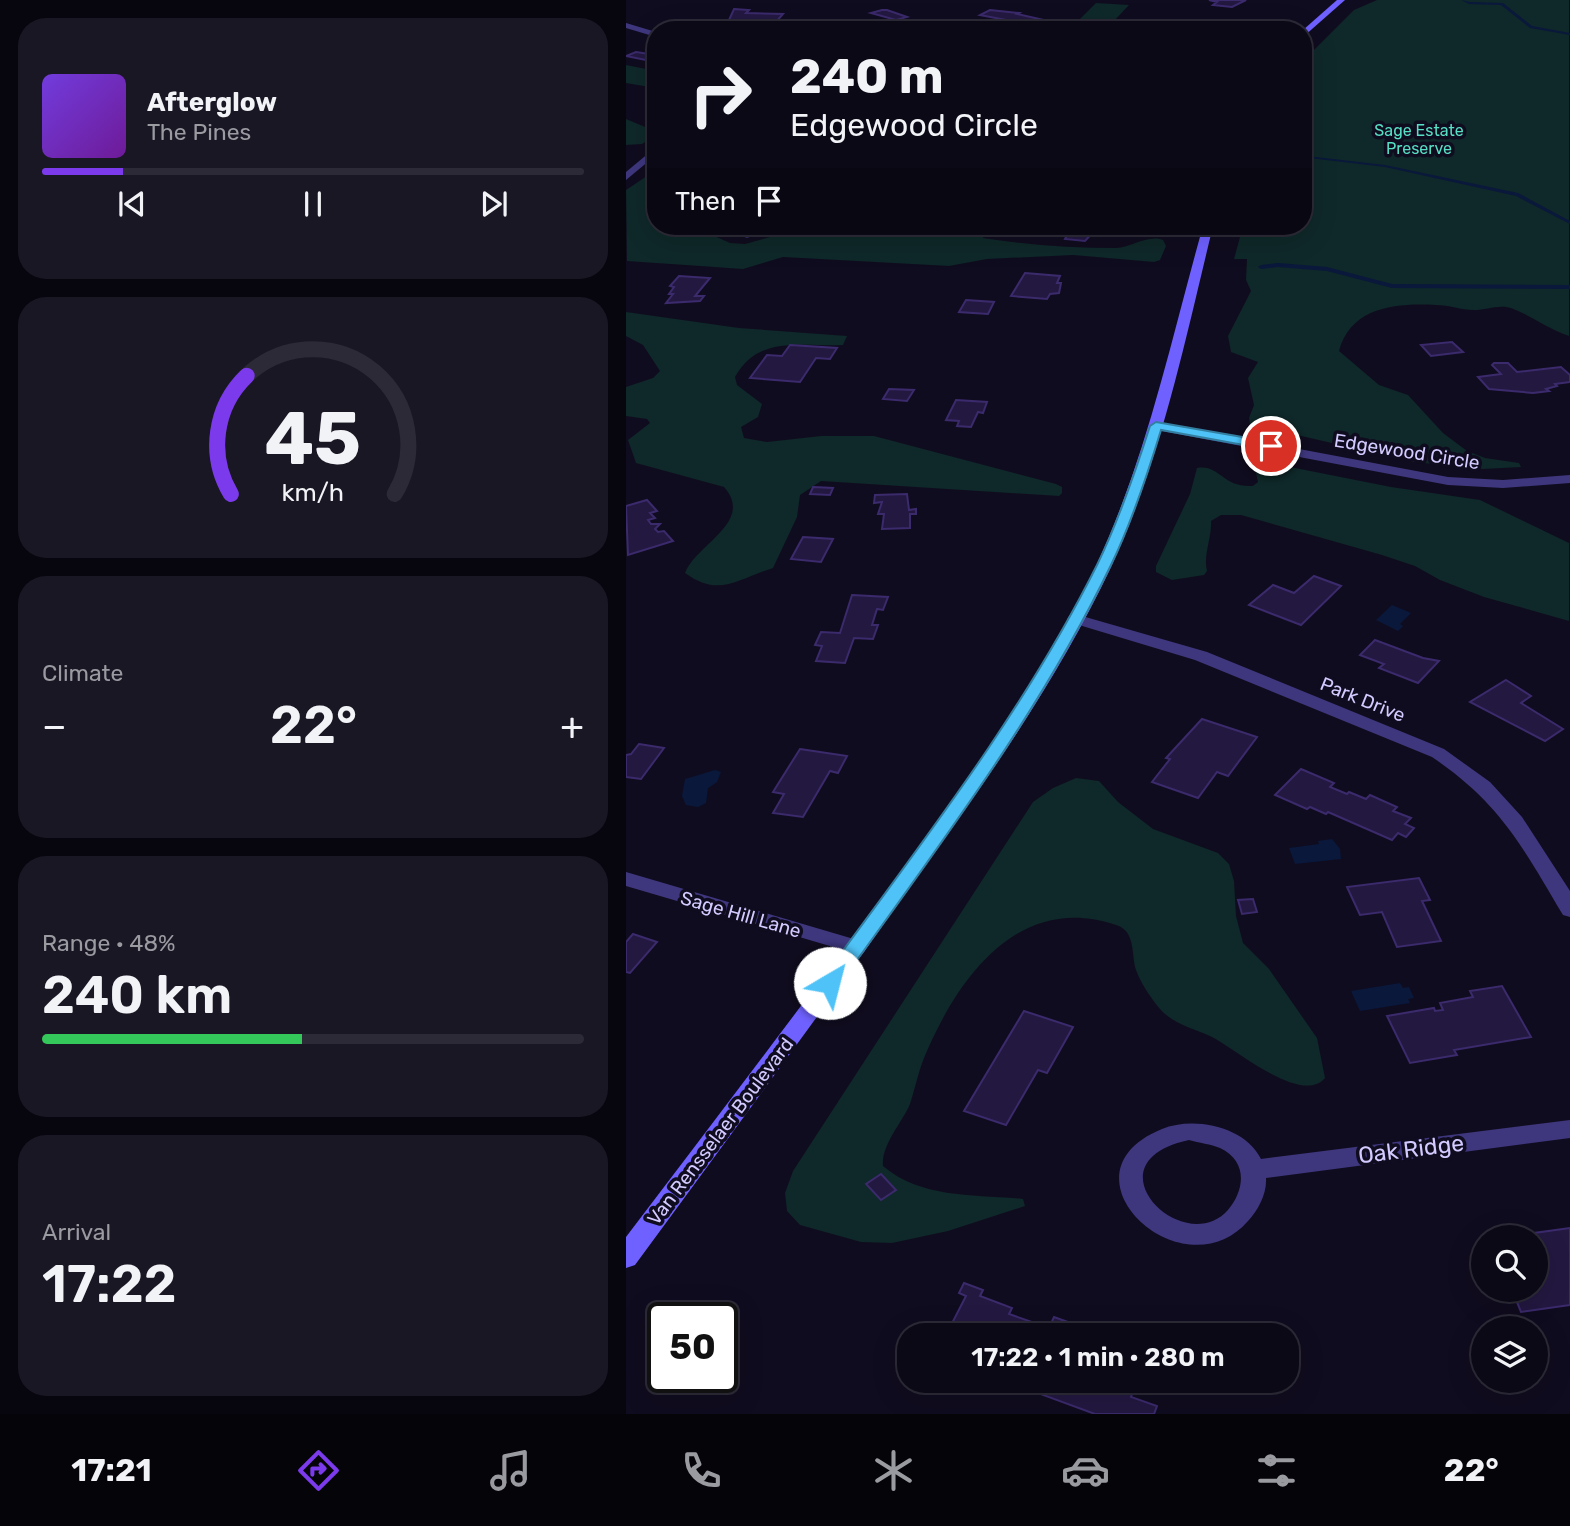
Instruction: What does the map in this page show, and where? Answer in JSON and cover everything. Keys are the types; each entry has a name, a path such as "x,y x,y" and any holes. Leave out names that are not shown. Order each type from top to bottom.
{"main road":[{"path":"1312,27 1341,0"},
{"name":"Van Rensselaer Boulevard","path":"626,1257 857,947 1005,737 1075,619 1121,524 1156,426 1206,235"}],"street":[{"path":"626,24 647,32"},
{"path":"626,39 647,36"},
{"path":"626,177 647,160"},
{"name":"Edgewood Circle","path":"1156,426 1448,481 1503,484 1569,479"},
{"name":"Park Drive","path":"1075,619 1201,656 1438,753 1473,775 1506,807 1526,834 1569,910"},
{"name":"Sage Hill Lane","path":"626,879 857,947"},
{"name":"Oak Ridge","path":"1253,1170 1569,1129"},
{"path":"1189,1131 1223,1138 1241,1151 1253,1170 1255,1189 1248,1209 1227,1227 1198,1234 1173,1230 1151,1219 1137,1202 1131,1182 1135,1162 1147,1146 1166,1135 1189,1131"}],"green space":[{"name":"Sage Estate Preserve","path":"1377,0 1569,0 1569,336 1506,307 1474,310 1441,305 1406,305 1378,310 1365,316 1345,336 1339,351 1379,385 1408,395 1443,433 1467,451 1485,458 1519,463 1521,467 1483,469 1414,462 1250,424 1249,418 1254,405 1248,378 1258,362 1231,352 1228,336 1251,291 1246,280 1247,259 1234,259 1241,235 1312,235 1312,52 1354,10"},
{"path":"1096,3 1129,5 1114,21 1078,21"},
{"path":"626,65 647,69 647,86 626,83"},
{"path":"626,119 647,128 647,141 642,144 626,145"},
{"path":"647,176 647,235 712,235 730,243 745,244 777,235 984,235 983,238 1016,243 1066,247 1116,248 1157,239 1163,240 1166,246 1160,260 1154,262 1073,255 987,259 949,266 783,257 743,269 627,261 626,190"},
{"path":"626,312 739,328 847,336 843,345 783,346 756,354 745,363 735,377 737,385 762,404 758,417 741,427 744,438 767,442 821,436 874,436 1056,484 1062,487 1062,493 1059,496 821,481 800,495 797,517 773,568 729,584 708,584 697,580 685,573 691,562 728,522 733,511 732,500 724,487 636,463 628,440 650,423 647,419 626,416 626,387 653,378 660,371 643,345 626,336"},
{"path":"1270,463 1391,487 1480,500 1569,543 1569,621 1484,597 1440,580 1415,566 1382,555 1241,515 1221,515 1211,521 1207,571 1204,575 1172,580 1156,572 1156,566 1190,494 1197,468 1211,469 1234,483 1253,486 1258,482 1255,469 1259,464"},
{"path":"1076,778 1099,781 1118,802 1153,829 1218,853 1229,864 1234,881 1236,916 1243,943 1269,969 1317,1038 1325,1078 1314,1085 1301,1085 1285,1080 1212,1037 1170,1018 1158,1007 1142,982 1136,970 1130,938 1122,928 1081,918 1049,921 1021,932 996,950 973,973 954,999 924,1058 910,1104 883,1158 883,1166 914,1184 949,1193 1023,1199 1025,1206 948,1231 892,1243 861,1242 800,1225 787,1211 785,1193 793,1171 1033,802 1053,788"}],"water":[{"path":"1392,605 1411,613 1400,624 1403,626 1398,631 1376,620"},
{"path":"715,770 721,772 717,782 708,788 706,803 698,807 686,805 682,796 685,779"},
{"path":"1332,839 1340,849 1341,859 1295,864 1289,848 1319,844 1318,841"},
{"path":"1400,983 1403,988 1409,987 1414,998 1408,999 1410,1003 1360,1011 1351,991"}],"building":[{"path":"1209,0 1246,0 1232,7 1213,5 1217,2"},
{"path":"734,9 749,10 746,13 783,14 777,21 729,20"},
{"path":"882,10 907,17 896,20 871,13"},
{"path":"990,10 1019,13 1017,14 1044,20 1011,21 980,15"},
{"path":"636,52 647,54 647,60 626,56"},
{"path":"1067,235 1091,235 1085,241 1065,239"},
{"path":"1025,273 1060,276 1057,283 1061,283 1059,293 1050,294 1047,299 1011,296"},
{"path":"679,276 710,278 695,296 704,296 700,301 666,303 673,294 669,294 674,287 670,286"},
{"path":"966,300 994,302 988,314 959,312"},
{"path":"1452,342 1463,352 1431,356 1421,345"},
{"path":"790,345 837,348 830,359 816,358 800,382 750,378 767,355 782,356"},
{"path":"1508,363 1517,372 1561,367 1570,375 1570,382 1555,384 1557,386 1546,389 1549,391 1533,393 1489,389 1478,377 1501,374 1492,365"},
{"path":"889,389 914,390 907,401 883,399"},
{"path":"956,400 987,402 983,413 978,412 971,427 957,426 959,421 946,420"},
{"path":"813,487 833,488 830,495 810,494"},
{"path":"907,494 909,510 916,509 916,514 910,514 910,528 882,529 884,514 878,514 882,502 874,503 875,495"},
{"path":"647,500 657,511 650,513 655,518 648,520 651,524 660,524 655,529 658,532 664,531 673,541 628,555 626,506"},
{"path":"803,537 833,539 821,562 791,559"},
{"path":"1314,576 1341,586 1301,625 1249,605 1273,585 1294,593"},
{"path":"852,595 888,597 883,610 877,609 872,625 878,625 873,639 854,638 845,663 816,661 822,646 815,645 821,632 840,633"},
{"path":"1375,640 1423,658 1439,661 1418,683 1379,668 1384,664 1360,655"},
{"path":"1506,680 1531,696 1521,703 1563,729 1545,741 1470,702"},
{"path":"1202,719 1257,737 1228,776 1217,772 1198,798 1152,782 1170,759 1166,758"},
{"path":"639,744 664,748 641,779 626,777 626,755 631,754"},
{"path":"800,749 847,756 838,773 830,771 803,817 773,813 784,794 773,792"},
{"path":"1301,769 1334,783 1330,787 1347,794 1349,792 1366,799 1370,795 1397,807 1393,811 1411,818 1405,824 1414,828 1406,837 1398,833 1392,840 1328,812 1326,814 1310,807 1307,809 1275,795"},
{"path":"1419,878 1430,900 1422,901 1441,941 1397,947 1382,912 1360,915 1347,887"},
{"path":"1253,899 1257,912 1242,914 1238,900"},
{"path":"633,934 657,942 630,973 626,972 626,942"},
{"path":"1502,986 1531,1037 1454,1050 1457,1055 1410,1063 1387,1016 1434,1008 1435,1011 1443,1010 1440,1003 1473,997 1470,991"},
{"path":"1024,1011 1073,1027 1047,1073 1038,1070 1006,1125 964,1111"},
{"path":"881,1174 896,1190 881,1200 866,1184"},
{"path":"1570,1228 1570,1305 1521,1312 1517,1302 1548,1302 1548,1231"},
{"path":"964,1283 983,1290 980,1296 1012,1308 1009,1314 1035,1323 952,1323 966,1296 959,1293"},
{"path":"1054,1317 1071,1323 1051,1323"},
{"path":"1038,1393 1132,1393 1131,1397 1157,1406 1154,1414 1095,1414"}],"waterway":[{"path":"1463,0 1469,3 1502,4 1531,27 1570,34"},
{"path":"1312,157 1385,166 1518,195 1570,223"},
{"path":"1261,267 1278,265 1327,269 1392,286 1570,287"}],"route":[{"path":"830,983 979,776 1059,650 1104,564 1137,487 1156,426 1271,446"}]}
